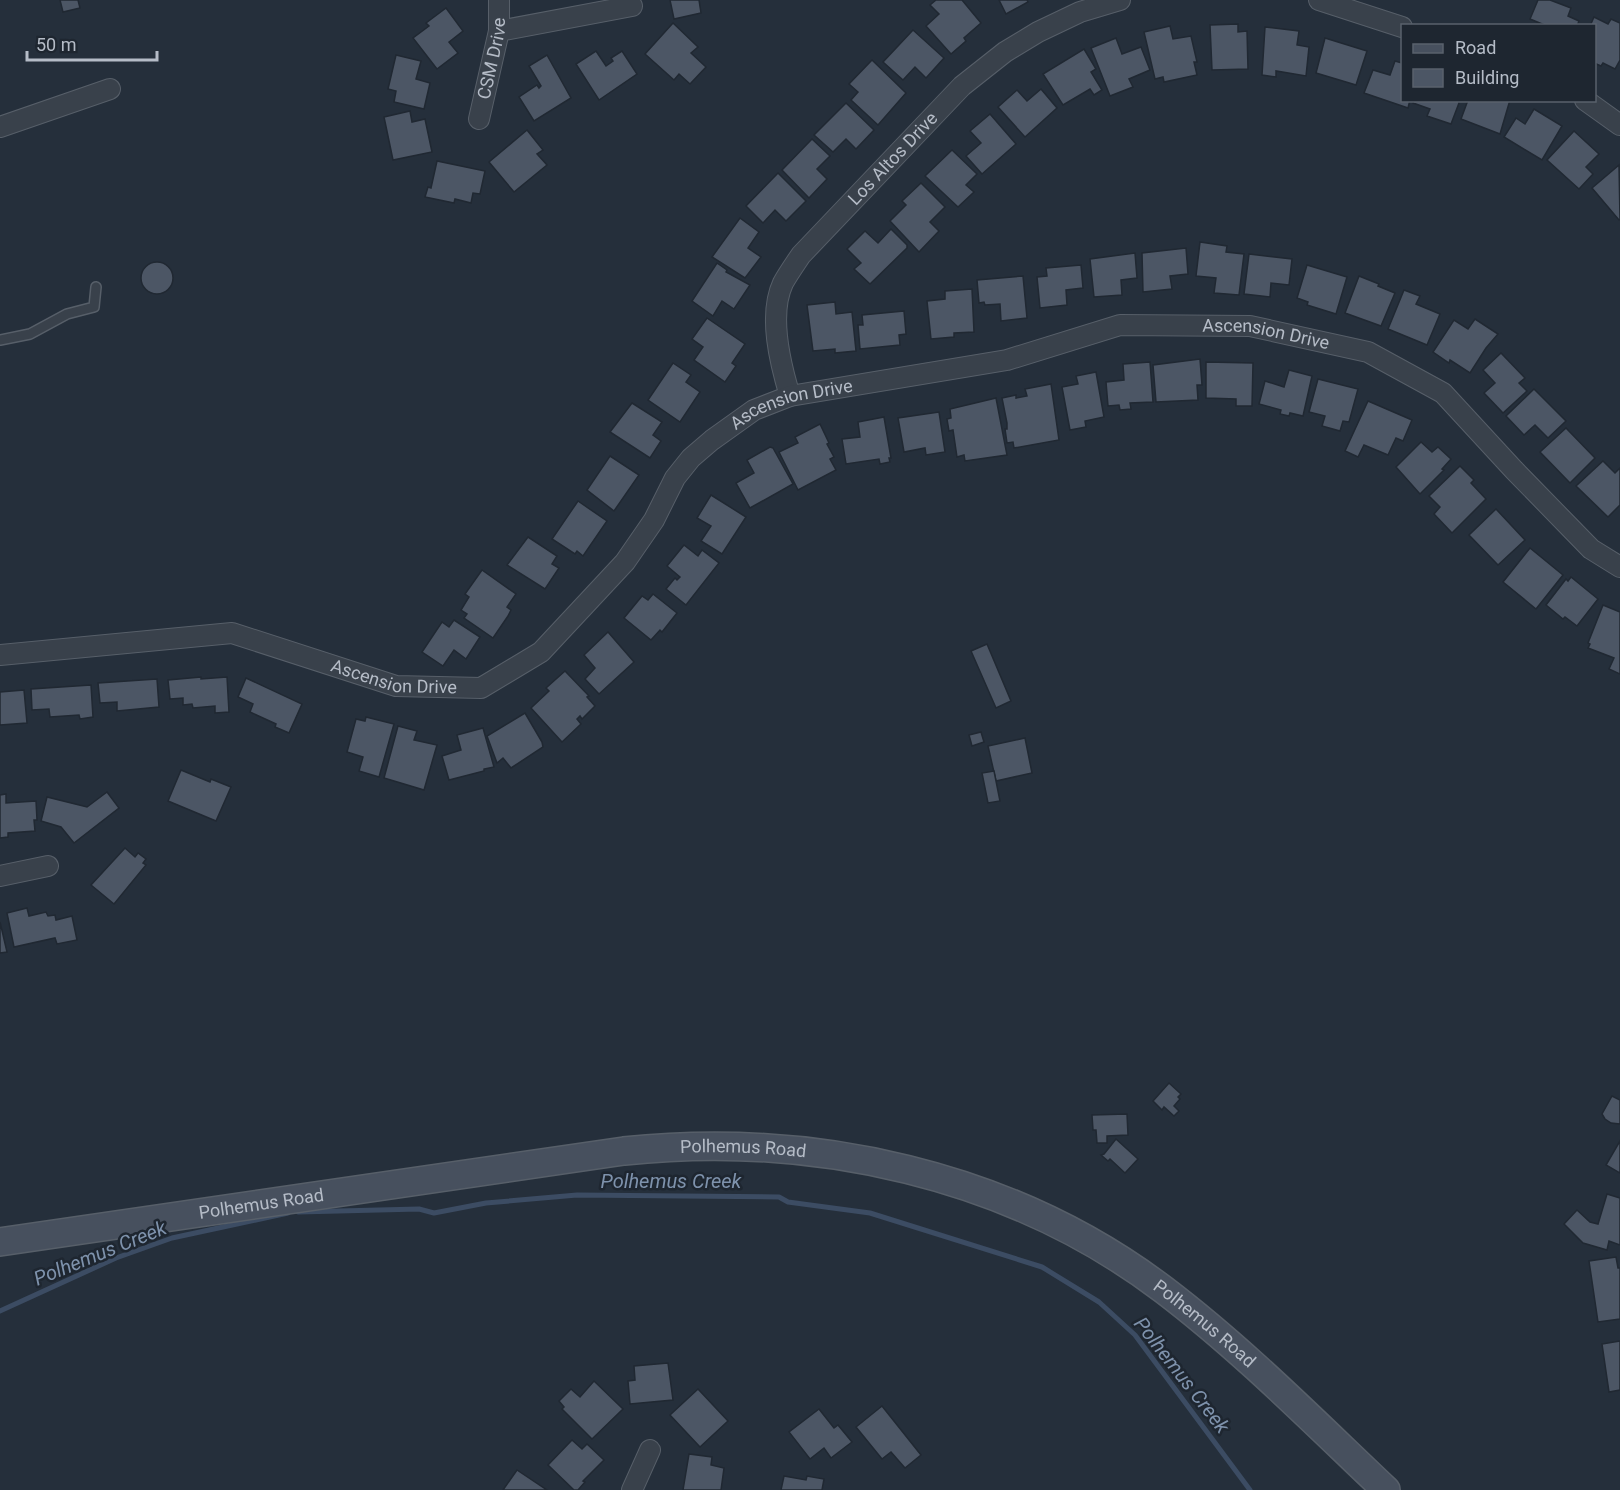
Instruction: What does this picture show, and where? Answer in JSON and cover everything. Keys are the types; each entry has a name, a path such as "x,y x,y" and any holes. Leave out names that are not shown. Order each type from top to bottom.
{"main road":[{"name":"Polhemus Road","path":"0,1242 624,1151 705,1145 782,1148 857,1158 926,1174 990,1195 1079,1236 1136,1270 1186,1307 1243,1355 1386,1490"}],"street":[{"name":"CSM Drive","path":"479,118 499,31 500,0"},
{"name":"Los Altos Drive","path":"790,396 781,367 776,318 783,285 801,255 970,80 1005,52 1038,32 1080,12 1120,0"},
{"path":"1319,0 1401,27"},
{"path":"499,31 632,6"},
{"path":"0,127 110,89"},
{"path":"1588,102 1620,125"},
{"name":"Ascension Drive","path":"0,655 232,633 396,686 481,688 541,652 625,562 654,519 675,478 691,458 754,410 790,396 1007,360 1120,325 1250,326 1368,352 1443,393 1591,549 1620,567"},
{"path":"0,876 48,866"},
{"path":"632,1490 650,1450"}],"lane":[{"path":"0,340 30,334 67,314 94,307 96,287"}],"building":[{"path":"60,0 78,0 80,8 63,12"},
{"path":"670,0 699,0 701,13 674,19"},
{"path":"936,0 962,0 981,23 951,54 926,26 939,14 930,5"},
{"path":"999,0 1027,0 1028,2 1006,14"},
{"path":"1538,0 1550,0 1571,8 1568,16 1579,21 1578,24 1542,24 1530,19"},
{"path":"446,8 463,31 449,42 458,53 437,69 413,38 429,26 426,23"},
{"path":"1594,17 1608,24 1611,19 1620,23 1620,60 1615,69 1603,63 1601,66 1596,64 1596,24 1591,24"},
{"path":"673,23 698,47 691,53 706,67 690,84 679,74 674,80 645,54"},
{"path":"1238,24 1238,32 1247,31 1248,69 1212,70 1210,25"},
{"path":"1170,26 1173,39 1191,36 1197,62 1194,62 1197,75 1164,82 1163,77 1155,79 1144,32"},
{"path":"1265,27 1299,31 1297,45 1309,47 1306,76 1276,71 1276,77 1262,75"},
{"path":"913,30 944,58 926,78 915,67 903,80 883,62"},
{"path":"1116,38 1122,54 1141,47 1150,70 1129,79 1133,87 1110,96 1091,48"},
{"path":"1325,38 1367,51 1356,85 1316,73"},
{"path":"1084,49 1096,69 1091,72 1102,90 1094,95 1090,89 1063,105 1043,74"},
{"path":"596,51 606,66 613,61 611,58 622,51 637,74 599,100 576,64"},
{"path":"396,55 421,61 416,79 430,83 424,109 394,102 396,91 388,89"},
{"path":"547,55 571,98 534,121 519,97 537,85 539,88 541,86 529,66"},
{"path":"872,60 906,93 878,125 851,100 858,92 849,84"},
{"path":"1395,61 1401,63 1401,102 1410,102 1408,108 1364,93 1373,70 1390,75"},
{"path":"1041,89 1057,108 1025,137 998,107 1017,90 1027,101"},
{"path":"1467,102 1509,102 1500,134 1461,119"},
{"path":"846,103 874,130 856,149 846,139 833,152 814,135"},
{"path":"1413,103 1459,103 1451,124 1427,116 1430,109"},
{"path":"1534,109 1562,126 1542,160 1504,137 1516,118 1525,124"},
{"path":"410,111 412,122 425,119 432,152 393,160 384,117"},
{"path":"990,114 1016,144 982,174 966,156 981,143 970,131"},
{"path":"527,130 543,150 537,154 547,165 514,192 489,162"},
{"path":"1574,131 1599,154 1586,167 1593,174 1579,189 1547,160"},
{"path":"812,139 830,156 817,169 827,179 809,198 782,170"},
{"path":"952,150 977,174 966,185 974,192 958,207 925,176"},
{"path":"437,161 485,171 480,194 473,193 471,203 455,199 454,203 425,197 428,187 431,188"},
{"path":"1619,165 1620,219 1619,220 1592,188"},
{"path":"778,173 806,201 786,221 775,210 763,223 746,206"},
{"path":"921,183 945,207 930,222 939,231 919,252 890,221 906,205 902,201"},
{"path":"740,218 759,232 748,248 761,257 745,278 712,257"},
{"path":"891,229 907,245 907,248 870,284 854,269 861,263 847,249 865,231 878,243"},
{"path":"1200,242 1227,246 1226,252 1244,254 1239,295 1214,293 1216,278 1196,276"},
{"path":"1186,248 1188,274 1170,276 1172,289 1143,292 1142,253"},
{"path":"1135,253 1137,278 1121,280 1122,295 1094,297 1090,259"},
{"path":"1249,254 1292,259 1289,285 1271,283 1270,297 1244,294"},
{"path":"157,262 169,266 173,278 169,290 157,294 145,290 141,278 145,266"},
{"path":"717,263 727,270 726,272 750,285 734,309 722,301 713,316 692,301"},
{"path":"1081,265 1083,288 1066,290 1067,305 1040,308 1037,277 1047,276 1046,268"},
{"path":"1307,265 1347,277 1336,314 1307,305 1308,302 1297,298"},
{"path":"1023,276 1027,318 1001,321 1000,304 979,303 977,280"},
{"path":"1359,276 1395,293 1381,326 1345,313"},
{"path":"972,289 974,332 954,333 954,337 931,339 927,301 945,299 945,291"},
{"path":"1404,290 1420,296 1416,304 1440,314 1427,345 1388,329"},
{"path":"835,302 836,314 852,312 856,351 835,353 835,349 813,351 807,305"},
{"path":"904,311 906,334 899,335 900,345 860,349 858,325 863,325 862,315"},
{"path":"707,318 745,344 732,363 736,366 725,382 694,360 703,347 692,339"},
{"path":"1475,319 1498,334 1470,373 1433,352 1454,320 1468,329"},
{"path":"1501,353 1525,378 1519,383 1527,391 1503,413 1484,393 1495,383 1483,370"},
{"path":"1200,359 1202,385 1197,385 1198,400 1156,402 1153,365"},
{"path":"1150,362 1153,402 1130,403 1131,409 1120,410 1119,405 1108,406 1106,382 1124,380 1123,364"},
{"path":"1206,362 1253,363 1252,406 1236,406 1236,399 1206,398"},
{"path":"673,363 691,375 686,382 700,392 680,422 648,400"},
{"path":"1289,370 1312,376 1303,416 1290,413 1289,416 1280,414 1281,410 1259,404 1265,381 1284,387"},
{"path":"1096,372 1104,417 1085,421 1086,427 1070,430 1062,387 1078,384 1076,376"},
{"path":"1318,379 1358,389 1349,422 1343,421 1340,431 1322,426 1325,416 1309,412"},
{"path":"1051,384 1059,440 1014,448 1013,442 1007,443 1005,429 1007,429 1007,423 1002,398 1016,395 1016,398 1027,396 1025,389"},
{"path":"1534,389 1566,421 1548,438 1535,425 1524,435 1506,416"},
{"path":"996,398 1007,455 965,461 964,455 957,457 953,430 949,431 947,419 951,418 950,409"},
{"path":"1368,401 1412,420 1403,441 1396,438 1388,455 1364,445 1358,457 1345,451"},
{"path":"632,403 662,422 653,435 661,441 650,458 610,432"},
{"path":"939,412 945,452 926,455 925,448 904,452 898,418"},
{"path":"884,417 890,462 880,464 879,459 846,464 842,439 860,437 858,422"},
{"path":"820,424 834,457 830,459 836,470 798,490 779,452 798,443 795,437"},
{"path":"1566,428 1595,458 1570,483 1540,452"},
{"path":"1421,442 1432,452 1438,447 1451,459 1442,469 1444,470 1420,494 1396,467"},
{"path":"770,447 773,448 793,484 750,508 736,483 754,473 747,460"},
{"path":"610,456 639,475 614,511 587,490"},
{"path":"1603,461 1615,473 1620,468 1620,505 1608,517 1576,486"},
{"path":"1460,466 1474,480 1471,483 1486,499 1452,533 1434,514 1440,507 1429,496"},
{"path":"711,495 746,517 722,554 701,541 711,526 697,518"},
{"path":"578,501 607,521 583,556 577,551 575,554 552,539"},
{"path":"1496,509 1525,540 1498,565 1469,535"},
{"path":"528,537 557,556 552,564 559,568 545,589 507,565"},
{"path":"684,545 698,556 702,550 719,563 686,605 666,589 675,578 677,580 680,577 667,566"},
{"path":"1530,548 1563,575 1536,609 1503,582"},
{"path":"482,570 516,594 507,607 511,610 508,616 493,638 464,618 467,614 461,610 469,597 465,594"},
{"path":"1571,577 1598,599 1577,626 1565,617 1563,619 1546,605 1566,579 1568,581"},
{"path":"653,594 677,613 662,632 660,630 651,640 624,618 642,596 648,600"},
{"path":"1603,605 1620,612 1620,674 1609,669 1614,658 1588,648"},
{"path":"454,620 480,637 466,659 454,650 443,666 422,652 442,622 449,627"},
{"path":"608,632 634,662 599,694 585,679 595,668 584,655"},
{"path":"987,644 1011,701 996,708 971,651"},
{"path":"565,671 589,696 587,697 595,706 582,719 580,716 577,719 581,724 562,742 531,708 549,691 546,688"},
{"path":"201,677 201,679 227,677 229,712 215,713 215,706 193,708 192,704 183,705 183,698 170,699 168,680"},
{"path":"246,678 302,704 289,733 250,712 253,704 238,697"},
{"path":"157,679 159,707 117,711 117,702 100,703 98,683"},
{"path":"91,685 93,717 80,719 79,715 50,717 49,709 32,710 31,689"},
{"path":"24,690 27,723 0,725 0,692"},
{"path":"525,713 543,747 511,768 503,758 497,763 487,736"},
{"path":"366,717 394,724 379,777 359,771 363,757 347,752 356,719 365,721"},
{"path":"398,726 417,731 414,740 437,745 424,790 384,778"},
{"path":"483,728 494,767 449,780 442,756 461,750 457,735"},
{"path":"981,732 984,742 972,746 969,735"},
{"path":"1025,738 1032,773 996,781 988,746"},
{"path":"181,770 210,782 211,779 231,787 216,821 168,801"},
{"path":"994,771 1000,801 988,803 982,773"},
{"path":"107,792 119,808 74,843 61,827 41,821 47,797 87,807"},
{"path":"6,794 6,803 36,801 35,831 8,833 8,837 0,838 0,795"},
{"path":"125,848 135,857 138,853 146,859 143,863 146,865 114,904 91,885"},
{"path":"27,908 29,916 46,912 48,916 55,915 56,920 72,916 77,940 57,944 55,938 14,947 7,913"},
{"path":"0,922 7,952 0,953"},
{"path":"1169,1083 1181,1094 1174,1106 1179,1111 1174,1116 1164,1107 1162,1110 1153,1101"},
{"path":"1612,1096 1620,1100 1620,1124 1611,1123 1602,1114"},
{"path":"1127,1114 1128,1135 1107,1136 1107,1143 1097,1143 1092,1115"},
{"path":"1116,1139 1138,1159 1125,1173 1110,1159 1108,1161 1101,1155"},
{"path":"1620,1141 1620,1173 1606,1165"},
{"path":"1607,1194 1620,1198 1620,1245 1609,1241 1607,1250 1583,1243 1564,1224 1577,1210 1590,1222 1598,1224"},
{"path":"1616,1257 1618,1268 1620,1268 1620,1319 1598,1322 1589,1261"},
{"path":"1620,1341 1620,1390 1609,1392 1602,1344"},
{"path":"668,1363 673,1400 630,1404 628,1381 635,1380 634,1366"},
{"path":"594,1381 623,1409 592,1439 562,1409 564,1407 559,1401 571,1389 580,1397"},
{"path":"698,1389 728,1421 700,1447 670,1415"},
{"path":"882,1406 921,1455 905,1468 891,1452 882,1459 856,1427"},
{"path":"819,1409 834,1428 838,1425 852,1442 831,1458 824,1448 810,1459 789,1432"},
{"path":"572,1440 582,1449 587,1444 604,1460 583,1481 585,1482 578,1490 574,1490 548,1465"},
{"path":"689,1454 712,1457 711,1465 724,1468 721,1490 683,1490"},
{"path":"517,1470 547,1490 503,1490"},
{"path":"784,1476 806,1480 807,1476 824,1479 822,1490 781,1490"}],"waterway":[{"name":"Polhemus Creek","path":"298,1212 419,1209 434,1213 486,1203 577,1195 779,1197 788,1202 870,1213 1042,1267 1099,1302 1135,1335 1250,1490"},
{"name":"Polhemus Creek","path":"0,1311 116,1258 172,1238 288,1213"}]}
